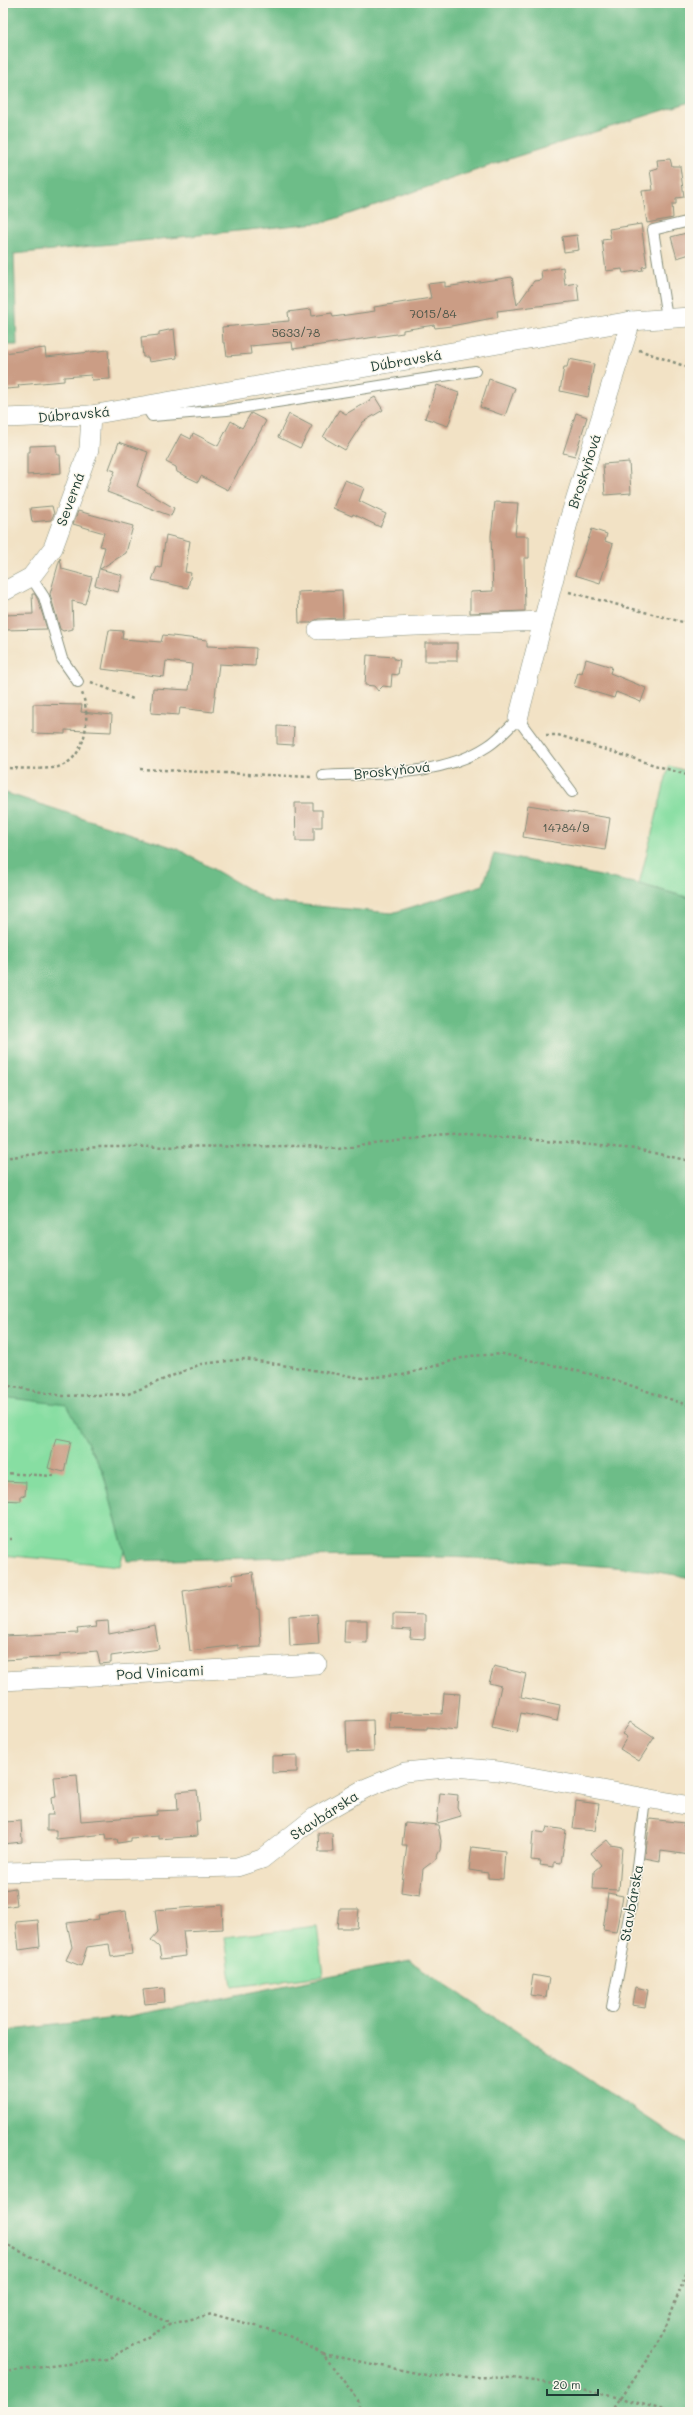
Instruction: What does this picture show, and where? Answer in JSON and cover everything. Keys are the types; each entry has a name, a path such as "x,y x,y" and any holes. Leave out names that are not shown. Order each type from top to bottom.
{"street":[{"name":"Dúbravská","path":"3,418 91,415 631,321 690,317"},
{"name":"Broskyňová","path":"518,719 568,523 631,321"},
{"name":"Severná","path":"3,592 31,577 53,548 89,449 91,415"},
{"path":"318,630 542,622"},
{"name":"Pod Vinicami","path":"3,1681 317,1664"},
{"name":"Stavbárska","path":"3,1872 237,1867 262,1859 315,1817 364,1788 405,1772 455,1767 498,1770 690,1806"}],"lane":[{"path":"667,318 653,230 690,221"},
{"name":"Dúbravská","path":"145,405 152,416 227,410 475,371"},
{"path":"31,577 44,597 62,659 78,682"},
{"path":"518,719 572,792"},
{"name":"Broskyňová","path":"323,776 421,770 460,760 488,746 518,719"},
{"name":"Stavbárska","path":"612,2007 635,1884 645,1798"}],"path":[{"path":"624,345 690,368"},
{"path":"551,587 690,624"},
{"path":"3,768 59,767 71,759 85,740 87,722 85,700 78,682 90,682 133,699"},
{"path":"530,736 558,735 690,776"},
{"path":"140,769 298,777 323,776"},
{"path":"3,1158 97,1147 306,1146 338,1149 433,1136 466,1134 636,1149 690,1161"},
{"path":"3,1385 63,1396 128,1394 201,1364 245,1359 362,1378 403,1375 469,1356 503,1354 612,1379 690,1406"},
{"path":"3,1473 54,1476"},
{"path":"3,1539 12,1539"},
{"path":"3,2243 171,2324"},
{"path":"611,2412 661,2339 690,2264"},
{"path":"3,2372 108,2359 171,2324 212,2314 284,2334 323,2354 431,2376 513,2378 621,2398 670,2412"},
{"path":"323,2354 358,2400 360,2412"}],"green space":[{"path":"3,3 690,3 690,102 515,157 326,222 14,254 17,345 3,345"},
{"path":"669,766 690,772 690,898 639,884"},
{"path":"3,792 178,849 271,902 392,913 483,885 494,854 639,884 690,898 690,1578 623,1568 502,1559 448,1557 341,1556 127,1561 103,1472 67,1405 3,1397"},
{"path":"3,1397 67,1404 103,1472 124,1550 120,1566 3,1555"},
{"path":"317,1926 323,1976 232,1987 225,1937"},
{"path":"410,1961 690,2146 690,2412 3,2412 3,2031 124,2017"}],"building":[{"path":"670,159 672,166 680,166 684,197 676,198 676,204 672,204 673,218 647,223 642,191 653,190 650,170 658,168 657,160"},
{"path":"641,224 647,266 642,267 643,270 623,273 622,269 606,271 602,240 611,239 609,229"},
{"path":"690,232 690,254 677,258 671,237"},
{"path":"577,235 579,250 564,252 562,237"},
{"path":"563,267 565,285 577,283 579,301 497,311 498,317 451,326 435,328 434,325 403,330 403,333 293,349 292,342 250,346 251,354 227,356 225,343 223,343 222,327 289,321 288,312 311,309 312,316 332,313 333,317 375,311 374,307 431,298 428,284 445,282 445,287 512,277 517,305 534,281 542,280 541,271"},
{"path":"174,329 177,358 149,362 148,357 143,357 141,337 159,335 159,332"},
{"path":"45,348 46,357 108,350 110,379 92,380 91,375 64,377 64,381 18,385 19,388 6,389 5,385 3,385 3,353"},
{"path":"569,359 594,364 588,397 560,391 564,367 567,367"},
{"path":"489,379 515,388 505,416 480,407"},
{"path":"437,385 459,393 448,426 425,418"},
{"path":"375,397 383,410 363,422 345,450 323,437 339,410 346,414"},
{"path":"251,413 266,421 228,490 201,476 198,482 177,472 176,467 166,462 181,434 191,439 193,433 218,446 231,421 242,428"},
{"path":"576,413 587,417 575,456 563,453"},
{"path":"289,414 312,426 300,448 278,437"},
{"path":"119,442 148,452 137,486 174,508 171,516 107,492 115,471 109,469"},
{"path":"56,445 57,455 60,455 61,473 27,475 27,452 30,452 30,446"},
{"path":"629,462 631,493 605,495 603,464"},
{"path":"345,480 364,488 359,501 386,514 380,527 353,514 352,516 333,508"},
{"path":"495,502 518,503 515,536 529,536 529,558 524,558 525,611 470,613 470,592 493,591 491,536"},
{"path":"52,506 54,514 51,520 32,522 30,508"},
{"path":"78,511 133,526 126,553 100,569 122,575 118,592 95,585 105,547 100,546 104,533 73,524"},
{"path":"592,529 607,534 605,541 613,544 600,583 575,575"},
{"path":"166,535 190,541 185,572 191,573 188,588 152,580 157,567 161,568"},
{"path":"60,558 62,569 92,577 85,604 72,601 73,629 63,631 60,629 50,594"},
{"path":"342,590 343,618 318,619 310,623 299,623 298,592"},
{"path":"32,594 35,594 38,600 47,629 3,630 3,615 33,614"},
{"path":"109,630 123,631 122,639 161,642 163,635 207,640 207,646 256,648 255,666 219,664 213,712 180,708 179,715 151,713 153,688 189,690 192,664 166,661 164,677 102,669"},
{"path":"425,643 457,643 457,661 425,661"},
{"path":"367,655 394,657 394,659 400,660 398,675 392,674 391,687 383,686 378,691 374,686 365,685"},
{"path":"586,659 612,667 610,673 646,688 641,702 616,692 614,698 574,686 578,672 582,673"},
{"path":"33,704 82,705 81,712 112,715 111,732 65,730 65,734 33,733"},
{"path":"277,726 294,727 293,745 277,744"},
{"path":"295,803 313,803 313,810 322,810 322,827 314,827 314,841 296,841"},
{"path":"528,805 610,818 605,850 523,837"},
{"path":"56,1438 71,1441 64,1472 48,1468"},
{"path":"3,1481 26,1482 25,1496 21,1495 21,1501 3,1500"},
{"path":"253,1572 257,1609 259,1609 261,1647 238,1648 238,1645 190,1651 183,1591 233,1583 232,1575"},
{"path":"317,1614 319,1644 290,1646 289,1616"},
{"path":"393,1614 425,1615 425,1639 410,1638 411,1630 393,1629"},
{"path":"345,1620 367,1620 367,1643 344,1642"},
{"path":"108,1621 109,1634 155,1625 159,1649 111,1656 111,1663 100,1664 97,1651 60,1654 60,1657 3,1660 3,1636 78,1633 77,1629 96,1627 95,1622"},
{"path":"494,1666 526,1674 521,1697 560,1705 557,1721 521,1713 517,1733 492,1727 501,1686 489,1683"},
{"path":"444,1693 460,1694 457,1730 427,1727 427,1729 389,1728 390,1712 442,1714"},
{"path":"373,1720 374,1751 347,1752 346,1721"},
{"path":"630,1722 654,1738 639,1761 620,1749 627,1737 622,1734"},
{"path":"297,1755 297,1772 272,1773 272,1756"},
{"path":"77,1775 81,1821 157,1815 157,1811 178,1810 177,1792 197,1790 200,1821 196,1821 197,1836 159,1839 159,1836 131,1838 131,1841 118,1843 117,1839 107,1840 106,1834 56,1839 56,1830 47,1830 47,1815 53,1815 51,1798 56,1797 54,1777"},
{"path":"440,1793 458,1795 457,1807 461,1816 437,1823"},
{"path":"576,1801 599,1804 595,1831 573,1829"},
{"path":"650,1819 684,1823 683,1826 690,1827 690,1855 661,1851 660,1861 645,1858"},
{"path":"21,1821 22,1842 3,1844 3,1822"},
{"path":"405,1822 438,1825 441,1841 440,1850 435,1860 423,1869 420,1895 401,1892 407,1845 402,1845"},
{"path":"547,1827 566,1830 561,1863 554,1862 554,1867 540,1865 541,1861 531,1860 533,1831 545,1833"},
{"path":"318,1833 332,1833 333,1852 319,1852"},
{"path":"607,1840 611,1845 622,1847 619,1890 593,1889 594,1871 601,1865 591,1853"},
{"path":"472,1847 505,1851 503,1879 488,1878 488,1873 469,1870"},
{"path":"15,1888 17,1905 3,1907 3,1890"},
{"path":"608,1893 623,1896 616,1932 603,1930"},
{"path":"222,1905 223,1929 183,1931 186,1956 161,1959 159,1947 151,1940 158,1932 155,1910"},
{"path":"339,1909 359,1909 357,1928 337,1928"},
{"path":"126,1911 132,1954 111,1957 109,1944 87,1947 81,1966 66,1960 72,1947 67,1923 99,1919 98,1915"},
{"path":"38,1920 40,1947 19,1950 16,1922"},
{"path":"533,1975 549,1978 546,1997 530,1995"},
{"path":"635,1987 648,1990 645,2007 632,2005"},
{"path":"164,1988 165,2002 145,2004 143,1990"}]}
